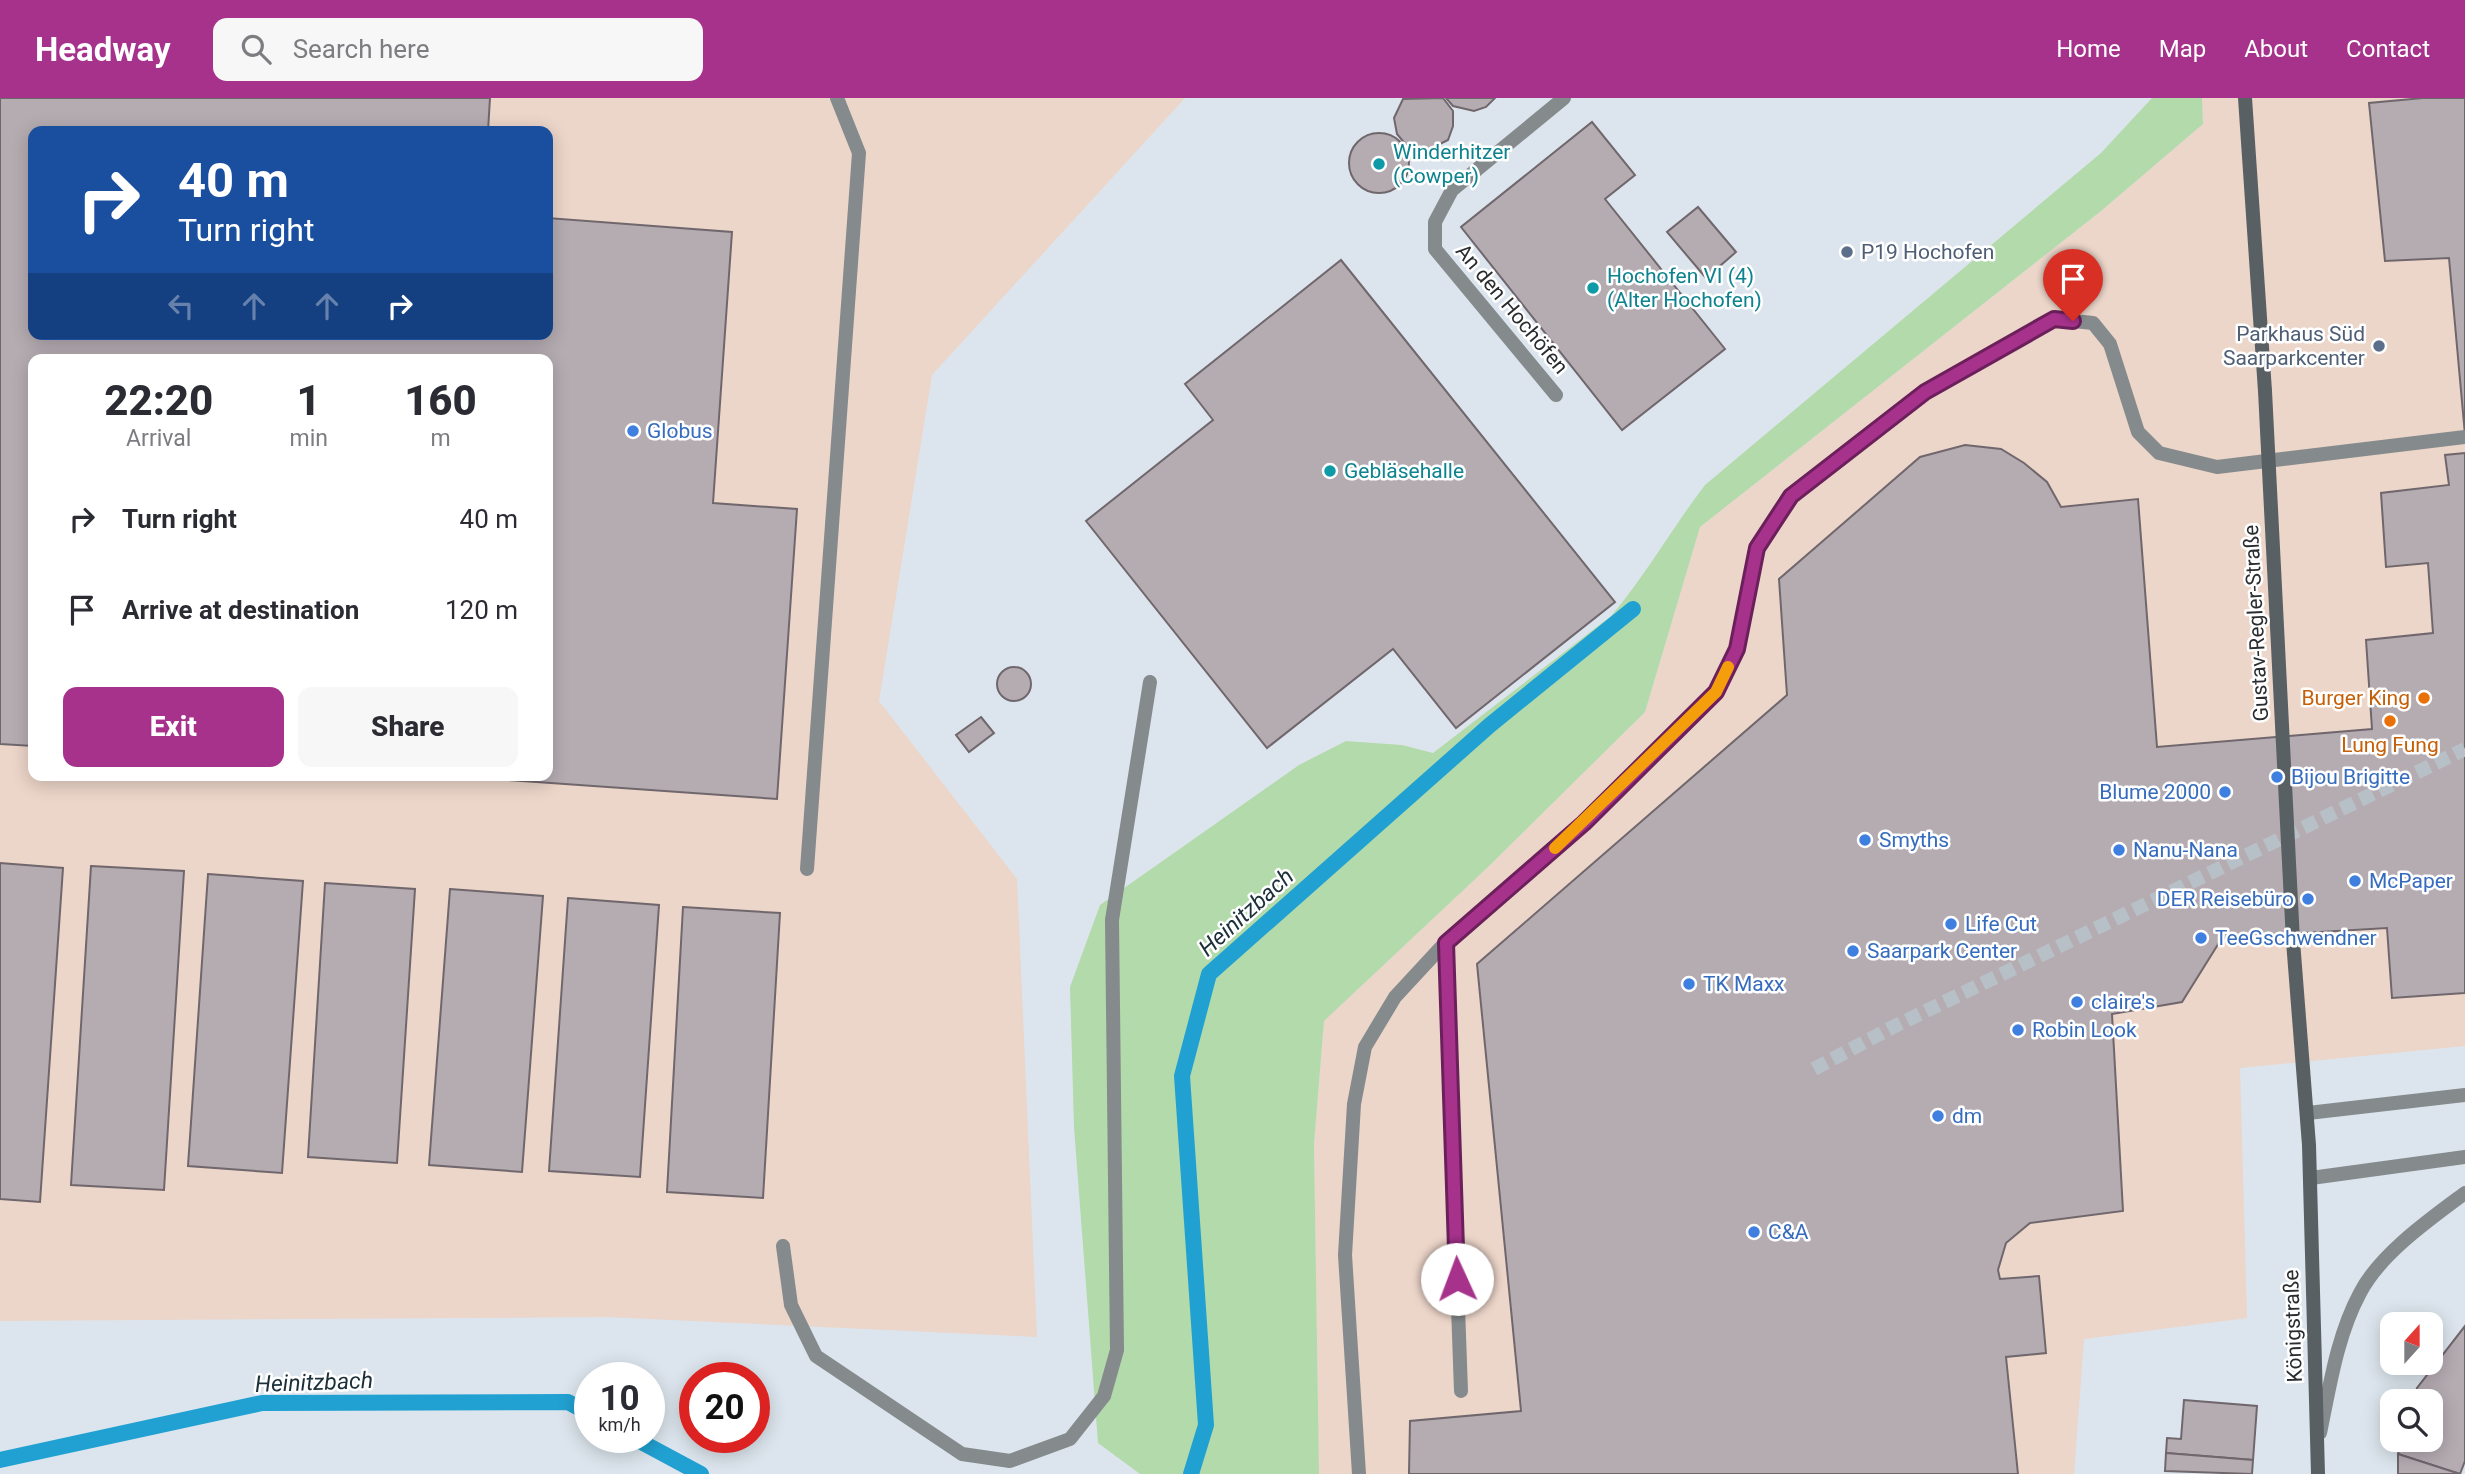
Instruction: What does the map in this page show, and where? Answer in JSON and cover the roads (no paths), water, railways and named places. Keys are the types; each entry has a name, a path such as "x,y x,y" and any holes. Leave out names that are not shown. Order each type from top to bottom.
{"main road":[{"name":"Gustav-Regler-Straße","path":"2245,98 2265,391 2293,942 2309,1145"},
{"name":"Königstraße","path":"2309,1145 2318,1474"}],"street":[{"path":"807,869 859,153 838,98"},
{"name":"An den Hochöfen","path":"1556,395 1435,249 1435,222 1452,190 1564,98"},
{"path":"1359,1474 1345,1255 1354,1104 1365,1047 1395,997 1446,943 1584,823 1716,692 1737,649 1757,548 1791,496 1925,392 2054,319 2093,323 2110,344 2138,432 2159,453 2217,467 2465,437"},
{"path":"783,1246 790,1305 816,1356 962,1454 1010,1461 1070,1439 1104,1396 1117,1350 1112,920 1150,682"},
{"path":"1446,943 1461,1391"},
{"path":"2308,1113 2465,1096"},
{"path":"2311,1178 2465,1157"},
{"path":"2318,1444 2336,1356 2360,1291 2406,1237 2465,1193"}],"waterway":[{"name":"Heinitzbach","path":"1191,1474 1206,1425 1182,1076 1209,974 1490,725 1633,609"},
{"name":"Heinitzbach","path":"0,1460 262,1403 568,1402 574,1405"},
{"name":"Heinitzbach","path":"662,1453 701,1474"}],"tunnel":[{"path":"1814,1069 1891,1028 2465,749"}],"place":[{"name":"Winderhitzer (Cowper)","path":"1379,164"},
{"name":"P19 Hochofen","path":"1847,252"},
{"name":"Hochofen VI (4) (Alter Hochofen)","path":"1593,288"},
{"name":"Parkhaus Süd Saarparkcenter","path":"2379,346"},
{"name":"Globus","path":"633,431"},
{"name":"Gebläsehalle","path":"1330,471"},
{"name":"Burger King","path":"2424,698"},
{"name":"Lung Fung","path":"2390,721"},
{"name":"Bijou Brigitte","path":"2277,777"},
{"name":"Blume 2000","path":"2225,792"},
{"name":"Smyths","path":"1865,840"},
{"name":"Nanu-Nana","path":"2119,850"},
{"name":"McPaper","path":"2355,881"},
{"name":"DER Reisebüro","path":"2308,899"},
{"name":"Life Cut","path":"1951,924"},
{"name":"TeeGschwendner","path":"2201,938"},
{"name":"Saarpark Center","path":"1853,951"},
{"name":"TK Maxx","path":"1689,984"},
{"name":"claire's","path":"2077,1002"},
{"name":"Robin Look","path":"2018,1030"},
{"name":"dm","path":"1938,1116"},
{"name":"C&A","path":"1754,1232"}]}
